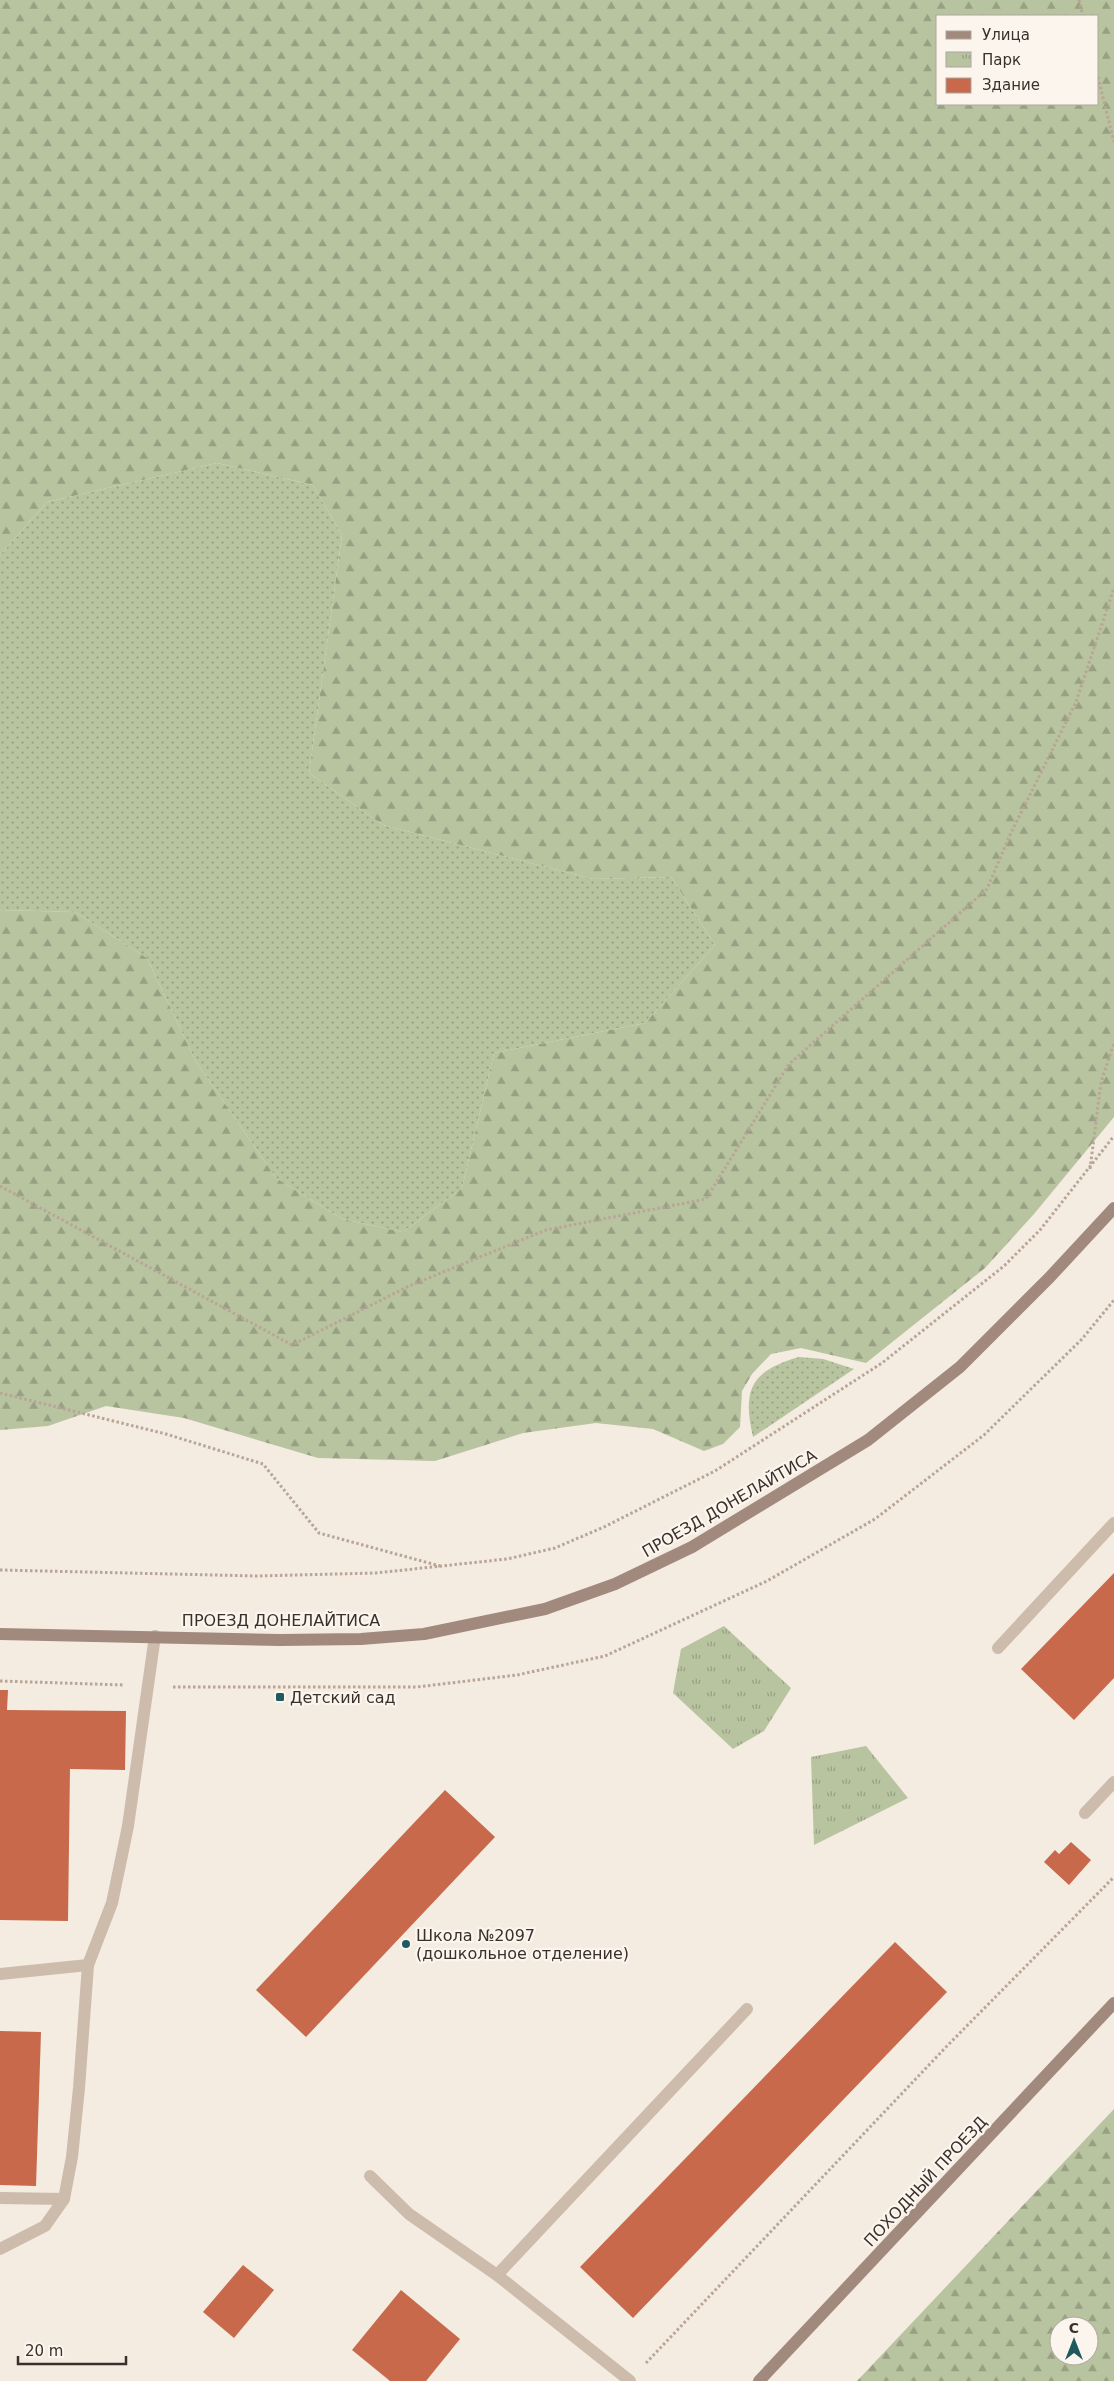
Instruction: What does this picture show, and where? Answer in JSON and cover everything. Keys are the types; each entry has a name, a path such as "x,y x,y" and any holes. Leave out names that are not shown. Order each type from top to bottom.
{"street":[{"name":"ПРОЕЗД ДОНЕЛАЙТИСА","path":"0,1634 280,1640 361,1639 424,1634 545,1609 615,1584 692,1547 868,1440 960,1367 1050,1277 1114,1208"},
{"name":"ПОХОДНЫЙ ПРОЕЗД","path":"759,2381 1114,2003"}],"lane":[{"path":"998,1648 1114,1523"},
{"path":"0,2249 45,2226 64,2199 80,2088 88,1966 112,1903 129,1817 155,1636"},
{"path":"1085,1813 1114,1782"},
{"path":"0,1974 88,1966"},
{"path":"497,2276 747,2009"},
{"path":"370,2176 409,2214 497,2276 630,2381"},
{"path":"0,2198 64,2199"}],"path":[{"path":"1078,0 1083,15"},
{"path":"1099,81 1114,142"},
{"path":"0,1186 292,1346 409,1286 546,1230 706,1199 789,1064 987,889 1009,837 1076,702 1114,588"},
{"path":"1090,1169 1101,1082 1114,1042"},
{"path":"0,1570 257,1576 376,1573 507,1559 555,1548 604,1527 715,1471 882,1363 1004,1266 1040,1230 1090,1169 1114,1136"},
{"path":"0,1394 166,1434 263,1464 320,1533 443,1566"},
{"path":"630,2381 947,2046 1114,1877"}],"green space":[{"path":"0,0 1114,0 1114,1117 1034,1214 985,1268 866,1363 801,1348 771,1354 752,1374 742,1391 740,1427 723,1444 704,1451 653,1429 596,1423 523,1433 435,1461 318,1458 184,1418 106,1406 48,1426 0,1430 0,910 75,912 147,958 195,1060 276,1178 342,1219 403,1232 462,1188 494,1053 645,1023 715,945 671,877 593,879 383,825 309,773 342,535 313,485 217,463 47,502 0,555"},
{"path":"217,463 313,485 342,535 309,773 383,825 593,879 671,877 715,945 645,1023 494,1053 462,1188 403,1232 342,1219 276,1178 195,1060 147,958 75,912 0,910 0,555 47,502"},
{"path":"799,1357 823,1359 854,1369 753,1437 749,1406 750,1394 754,1384 760,1376 770,1369"},
{"path":"724,1626 791,1688 764,1731 733,1749 673,1693 681,1649"},
{"path":"866,1746 908,1798 814,1845 811,1757"},
{"path":"1114,2109 1114,2381 857,2381"}],"building":[{"path":"1114,1573 1114,1678 1074,1720 1021,1669"},
{"path":"0,1690 8,1690 7,1710 126,1711 125,1770 70,1769 68,1921 0,1920"},
{"path":"445,1790 495,1837 306,2037 256,1990"},
{"path":"1071,1842 1091,1860 1069,1885 1044,1862 1055,1850 1059,1854"},
{"path":"895,1942 947,1992 633,2318 580,2267"},
{"path":"0,2031 41,2032 36,2186 0,2185"},
{"path":"243,2265 274,2290 234,2338 203,2312"},
{"path":"401,2290 460,2339 426,2381 390,2381 352,2350"}],"place":[{"name":"Детский сад","path":"280,1697"},
{"name":"Школа №2097 (дошкольное отделение)","path":"406,1944"}]}
